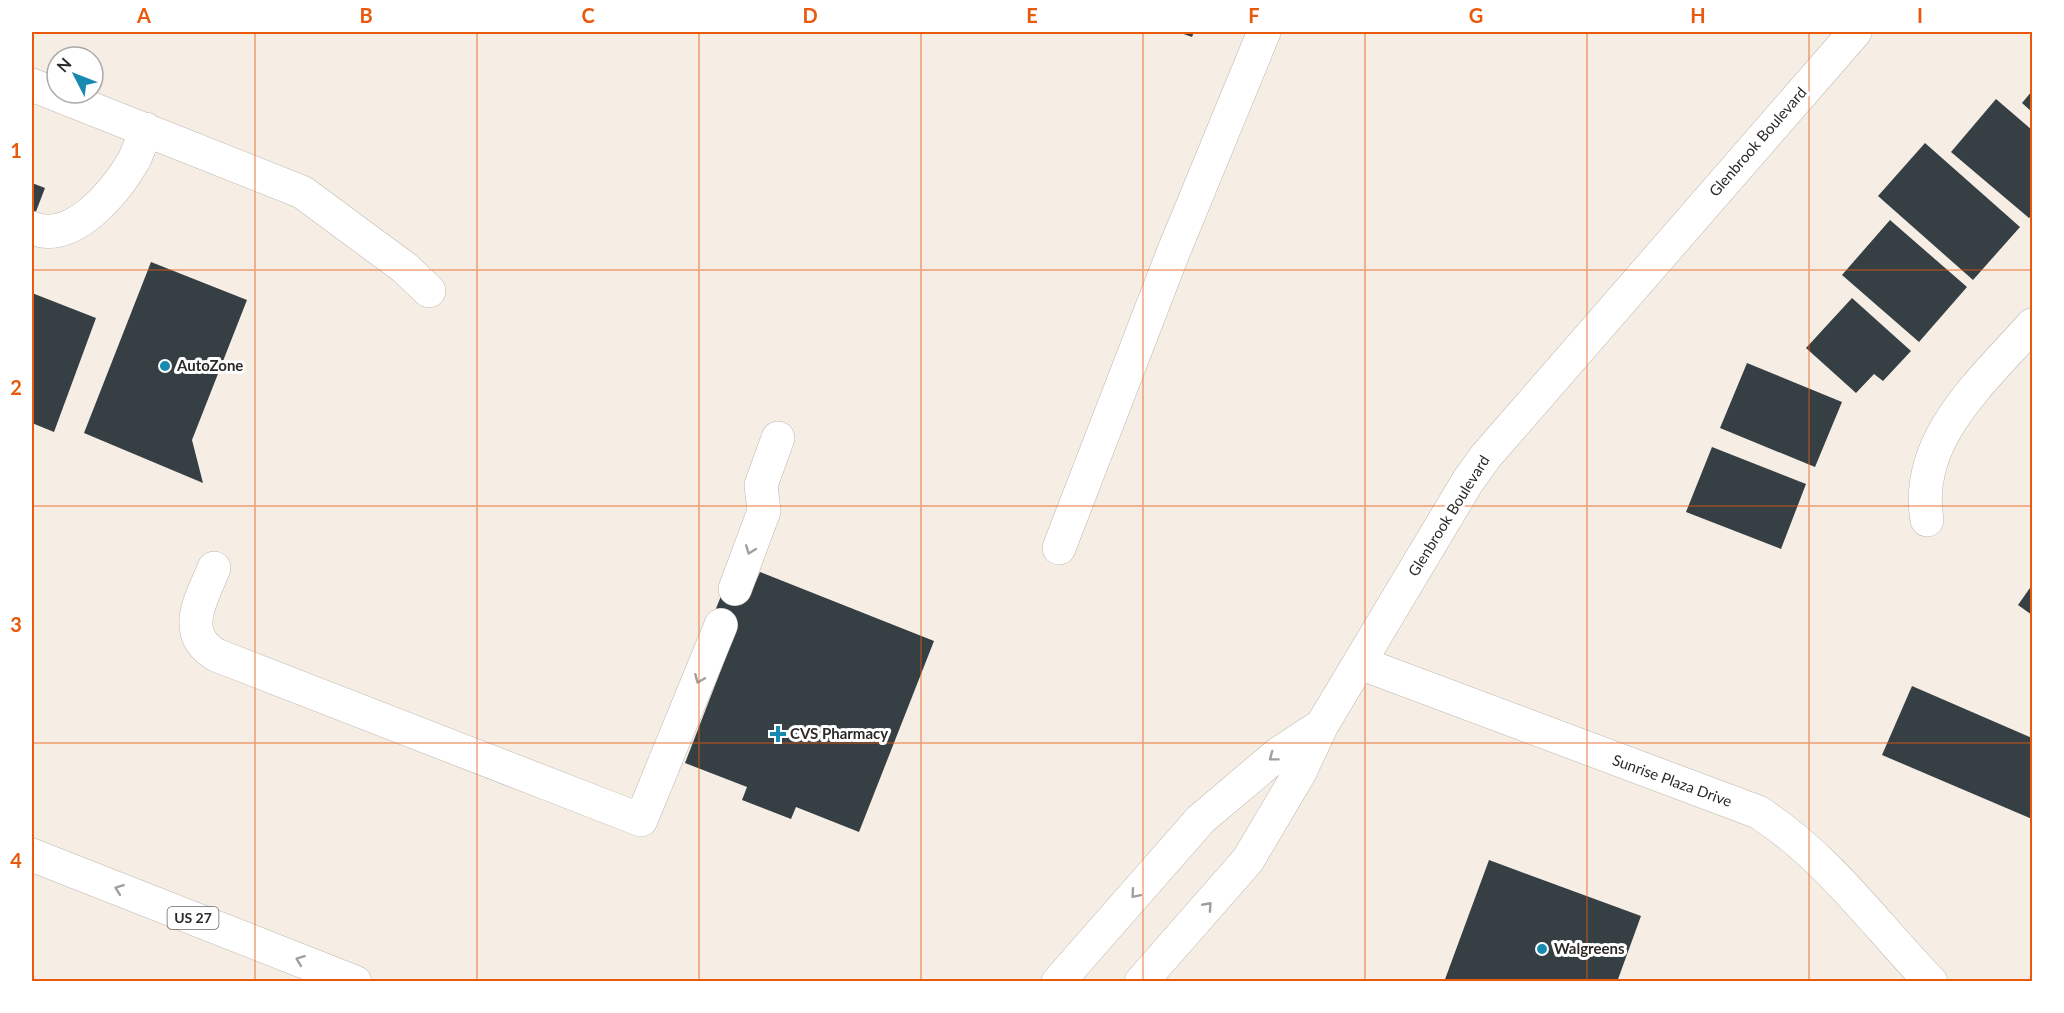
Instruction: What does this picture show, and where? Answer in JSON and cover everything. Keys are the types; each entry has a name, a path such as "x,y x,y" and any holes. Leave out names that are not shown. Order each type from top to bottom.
{"main road":[{"path":"1059,548 1173,253 1264,32"},
{"name":"Glenbrook Boulevard","path":"1141,981 1248,860 1300,772 1322,725 1485,456 1855,32"},
{"path":"32,85 302,192 405,268 429,291"},
{"path":"32,228 53,232 69,227 85,215 108,195 123,177 135,157 146,129"},
{"path":"1927,520 1923,498 1926,474 1936,447 1965,401 2032,325"},
{"path":"735,589 765,511 761,484 778,438"},
{"path":"214,568 195,627 201,643 216,655 641,820 721,625"},
{"name":"Sunrise Plaza Drive","path":"1360,663 1758,812 1810,850 1931,981"},
{"path":"1058,981 1201,819 1245,779 1322,725"},
{"name":"US 27","path":"32,855 355,981"}],"building":[{"path":"1178,32 1194,32 1192,37"},
{"path":"2032,91 2032,112 2022,103"},
{"path":"1996,99 2032,130 2032,215 2029,218 1951,152"},
{"path":"1925,143 2020,227 1973,280 1878,196"},
{"path":"32,183 45,188 32,222"},
{"path":"1890,220 1967,287 1919,342 1842,275"},
{"name":"AutoZone","path":"151,262 247,300 192,440 203,483 84,433"},
{"path":"32,293 96,318 54,432 32,423"},
{"path":"1852,298 1911,351 1883,381 1874,374 1856,393 1806,348"},
{"path":"1747,363 1842,402 1815,467 1720,428"},
{"path":"1712,447 1806,484 1781,549 1686,512"},
{"name":"CVS Pharmacy","path":"760,572 934,641 859,832 796,807 791,819 742,800 747,787 685,763 736,631 711,621 725,586 750,595"},
{"path":"2032,585 2032,615 2018,605"},
{"path":"1912,686 2032,738 2032,819 1882,755"},
{"name":"Walgreens","path":"1489,860 1641,916 1617,982 1444,982"}],"place":[{"name":"AutoZone","path":"165,366"},
{"name":"CVS Pharmacy","path":"778,734"},
{"name":"Walgreens","path":"1542,949"}]}
